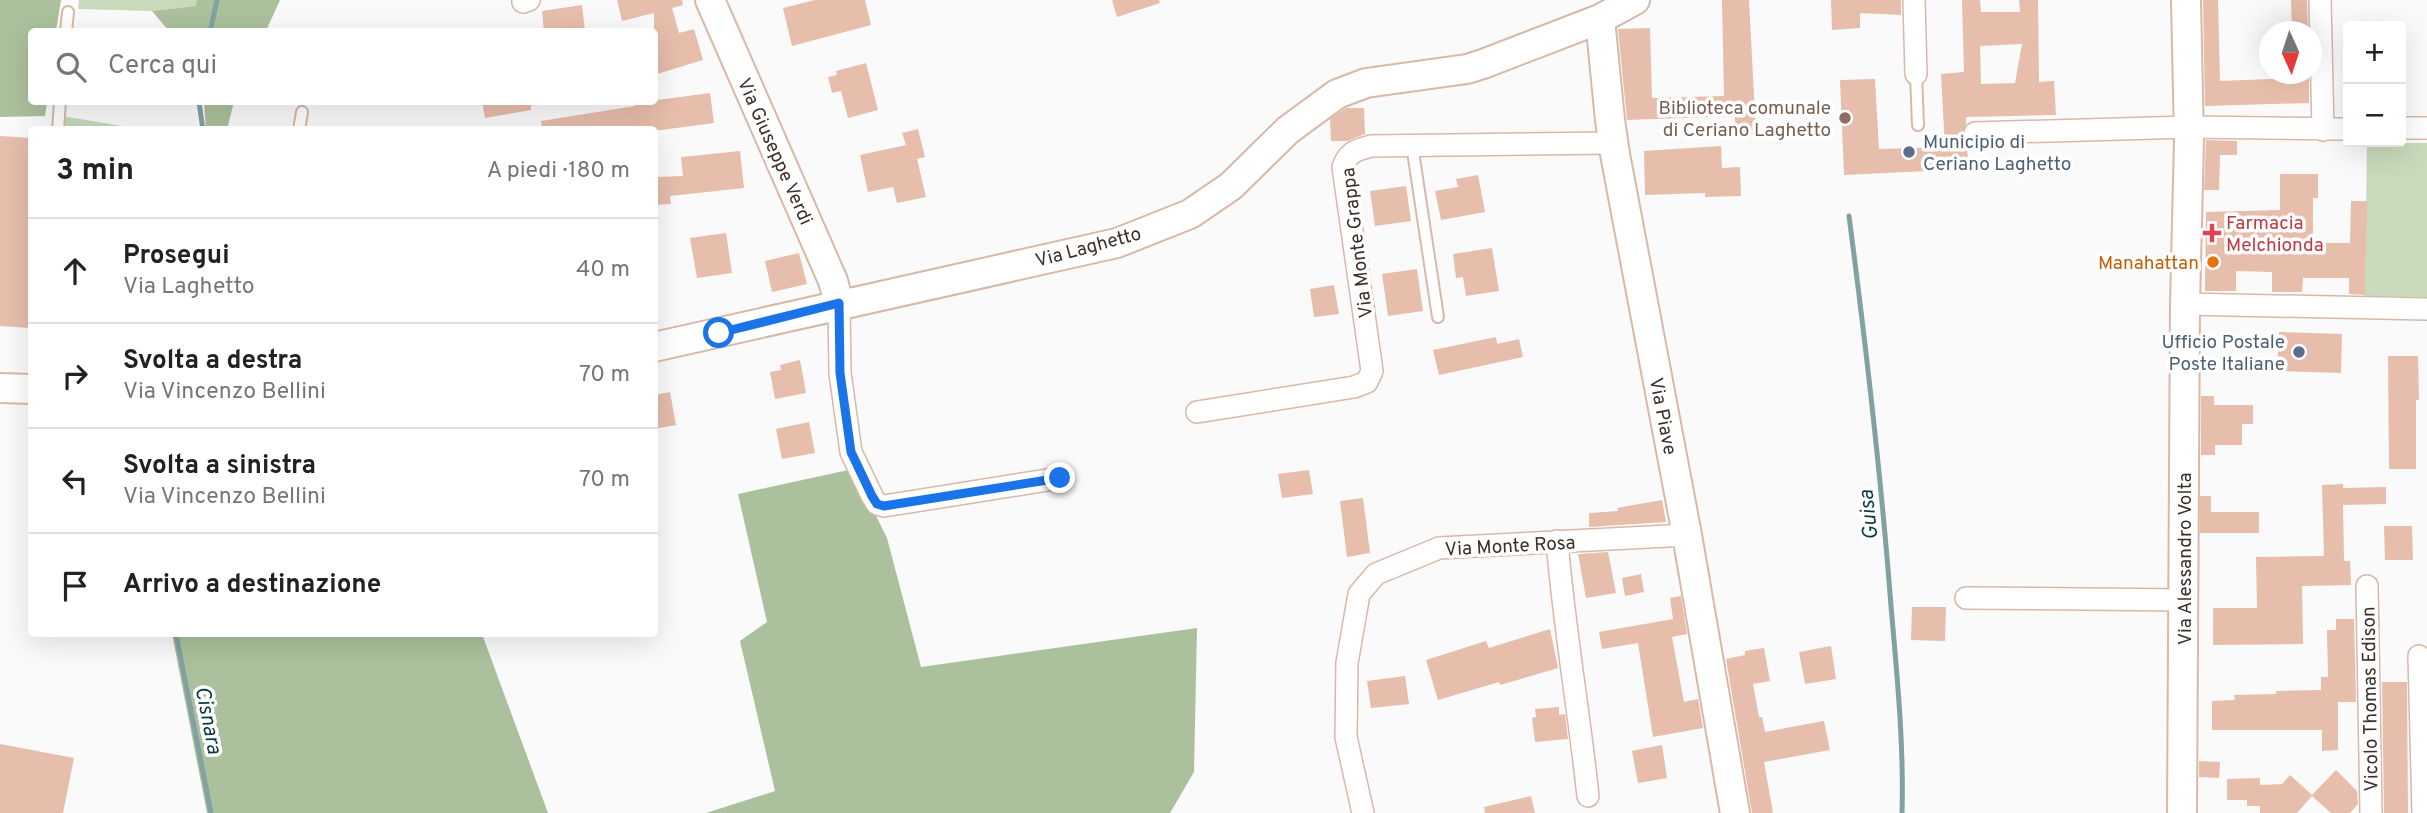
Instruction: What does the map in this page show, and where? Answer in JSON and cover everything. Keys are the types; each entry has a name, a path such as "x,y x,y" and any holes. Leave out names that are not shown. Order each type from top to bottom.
{"street":[{"name":"Via Giuseppe Verdi","path":"710,0 833,281 839,303"},
{"name":"Via Laghetto","path":"658,345 1116,243 1190,214 1231,186 1288,130 1337,94 1366,83 1466,69 1600,19 1635,0"},
{"path":"1914,0 1916,75"},
{"name":"Via Alessandro Volta","path":"2182,813 2185,304 2189,127 2186,0"},
{"path":"2320,0 2323,130"},
{"name":"Via Piave","path":"1600,19 1614,143 1687,535 1735,813"},
{"path":"1975,133 2189,127 2343,129"},
{"path":"2406,128 2427,128"},
{"name":"Via Monte Grappa","path":"1197,412 1354,387 1367,382 1372,370 1343,167 1352,151 1370,146 1614,143"},
{"path":"839,303 840,373 851,452 877,504 884,506 1060,478"},
{"path":"2185,304 2427,309"},
{"path":"0,388 28,389"},
{"name":"Via Monte Rosa","path":"1363,813 1346,737 1347,663 1359,594 1376,575 1439,548 1687,535"},
{"path":"1557,541 1562,603 1588,796"},
{"name":"Vicolo Thomas Edison","path":"2367,586 2371,813"},
{"path":"1966,598 2184,600"},
{"path":"2419,656 2423,813"}],"lane":[{"path":"66,28 68,12"},
{"path":"1916,75 1918,125"},
{"path":"58,126 60,105"},
{"path":"300,126 302,112"},
{"path":"1412,145 1438,317"}],"green space":[{"path":"0,0 61,0 56,28 28,28 28,105 47,105 45,116 0,117"},
{"path":"79,0 197,0 197,6 152,11 78,9"},
{"path":"197,0 280,0 267,28 166,28 152,11 196,6"},
{"path":"204,105 233,105 228,126 206,126"},
{"path":"62,116 122,126 61,126"},
{"path":"2406,143 2427,143 2427,297 2365,296 2367,147 2406,147"},
{"path":"853,469 887,538 921,667 1197,628 1194,772 1170,813 706,813 775,791 740,641 767,622 738,494"},
{"path":"173,637 483,637 548,813 207,813"}],"building":[{"path":"617,0 682,0 683,5 672,8 679,33 694,29 703,60 658,74 658,28 654,28 654,13 622,21"},
{"path":"815,0 865,0 871,25 792,46 783,8"},
{"path":"1112,0 1159,0 1160,3 1117,17"},
{"path":"1722,0 1749,0 1756,134 1735,135 1735,116 1627,120 1618,29 1650,28 1652,98 1724,96"},
{"path":"1831,0 1901,0 1901,15 1860,13 1860,28 1832,30"},
{"path":"1962,0 1980,0 1981,12 2020,12 2019,0 2038,0 2039,82 2054,81 2056,115 1966,117 1962,134 1967,143 1968,169 1844,175 1840,80 1875,79 1879,149 1945,147 1941,74 1964,72","holes":["2022,44 2015,83 1981,84 1980,46"]},
{"path":"2203,0 2218,0 2220,81 2259,79 2259,84 2309,84 2309,103 2205,106"},
{"path":"2291,0 2307,0 2308,21 2292,21"},
{"path":"582,5 585,28 544,28 542,11"},
{"path":"866,63 878,110 848,118 841,91 832,93 828,77 837,75 836,71"},
{"path":"710,93 714,123 661,130 658,130 658,126 542,126 541,121 635,105 658,105 658,100"},
{"path":"483,105 531,105 531,110 485,118"},
{"path":"1346,108 1364,108 1365,134 1347,141 1331,141 1330,119"},
{"path":"918,129 925,157 917,159 926,197 897,203 893,187 868,192 860,155 906,145 902,133"},
{"path":"0,136 28,138 28,328 0,326"},
{"path":"2206,140 2237,141 2237,155 2220,155 2219,190 2204,190"},
{"path":"1721,146 1722,168 1740,167 1741,196 1705,197 1705,193 1645,195 1644,151"},
{"path":"740,151 744,188 670,196 671,204 658,205 658,177 683,176 681,157"},
{"path":"2280,174 2318,174 2318,198 2313,198 2313,243 2350,243 2351,201 2367,201 2365,295 2349,294 2349,278 2303,278 2302,292 2272,292 2272,272 2236,271 2236,291 2205,291 2206,212 2280,210"},
{"path":"1478,175 1485,212 1441,220 1435,191 1458,187 1456,179"},
{"path":"1406,186 1411,221 1375,226 1370,191"},
{"path":"726,233 732,273 697,278 690,238"},
{"path":"1492,248 1499,291 1466,296 1463,277 1456,278 1453,254"},
{"path":"799,253 807,284 772,292 765,261"},
{"path":"1417,269 1423,311 1388,316 1382,274"},
{"path":"1334,285 1339,314 1314,317 1310,289"},
{"path":"2279,332 2342,334 2341,373 2277,371"},
{"path":"1496,337 1497,344 1519,339 1523,357 1439,375 1433,350"},
{"path":"2388,356 2418,356 2416,469 2389,469"},
{"path":"800,360 806,393 775,399 770,372 781,370 780,365"},
{"path":"670,392 676,425 658,428 658,394"},
{"path":"2201,396 2214,396 2214,405 2253,405 2253,424 2242,424 2242,445 2215,445 2215,455 2201,455"},
{"path":"809,422 815,453 782,459 776,429"},
{"path":"1309,470 1313,494 1282,498 1278,474"},
{"path":"2343,484 2343,488 2386,487 2386,504 2343,505 2344,561 2350,561 2351,585 2302,586 2303,644 2213,645 2213,608 2257,608 2256,557 2324,556 2322,485"},
{"path":"2200,496 2211,496 2211,512 2259,512 2259,533 2200,533"},
{"path":"1363,498 1370,553 1347,557 1340,501"},
{"path":"1662,500 1666,522 1589,527 1589,513 1618,511 1617,508"},
{"path":"2384,526 2412,526 2413,560 2385,560"},
{"path":"1608,552 1616,593 1586,598 1578,554"},
{"path":"1641,574 1644,592 1625,596 1622,578"},
{"path":"1681,596 1687,634 1672,637 1684,702 1698,699 1703,728 1653,737 1638,643 1602,649 1599,632 1673,619 1670,598"},
{"path":"1912,607 1946,607 1945,641 1911,640"},
{"path":"2336,619 2354,619 2356,702 2338,702 2338,750 2322,751 2322,730 2212,730 2212,701 2235,700 2234,695 2321,690 2321,677 2328,677 2327,630 2336,630"},
{"path":"1550,629 1558,668 1438,700 1426,660 1486,641 1489,648"},
{"path":"1831,646 1836,679 1805,684 1799,652"},
{"path":"1764,648 1770,681 1753,684 1759,717 1762,717 1765,732 1824,721 1830,750 1764,762 1773,813 1752,813 1726,659 1745,655 1745,651"},
{"path":"1405,676 1409,704 1371,708 1367,681"},
{"path":"2382,682 2407,682 2408,813 2384,813"},
{"path":"1559,707 1559,715 1565,714 1568,739 1535,742 1532,718 1536,717 1535,709"},
{"path":"0,744 74,758 63,813 0,813"},
{"path":"1662,745 1667,778 1638,783 1632,751"},
{"path":"2199,761 2220,762 2219,778 2199,777"},
{"path":"2336,770 2357,791 2358,804 2350,813 2331,813 2312,796 2297,813 2260,813 2260,806 2247,806 2247,800 2227,800 2227,779 2260,778 2260,785 2282,784 2290,775 2312,795"},
{"path":"1531,796 1535,813 1485,813 1484,807"}],"waterway":[{"name":"Cisnara","path":"211,28 217,0"},
{"name":"Cisnara","path":"199,105 202,126"},
{"name":"Guisa","path":"1849,216 1873,411 1887,557 1902,761 1902,813"},
{"name":"Cisnara","path":"177,637 211,813"}],"place":[{"name":"Biblioteca comunale di Ceriano Laghetto","path":"1845,118"},
{"name":"Municipio di Ceriano Laghetto","path":"1909,152"},
{"name":"Farmacia Melchionda","path":"2212,233"},
{"name":"Manahattan","path":"2213,262"},
{"name":"Ufficio Postale Poste Italiane","path":"2299,352"}],"route":[{"path":"719,333 839,303 840,373 851,452 877,504 884,506 1060,478"}]}
